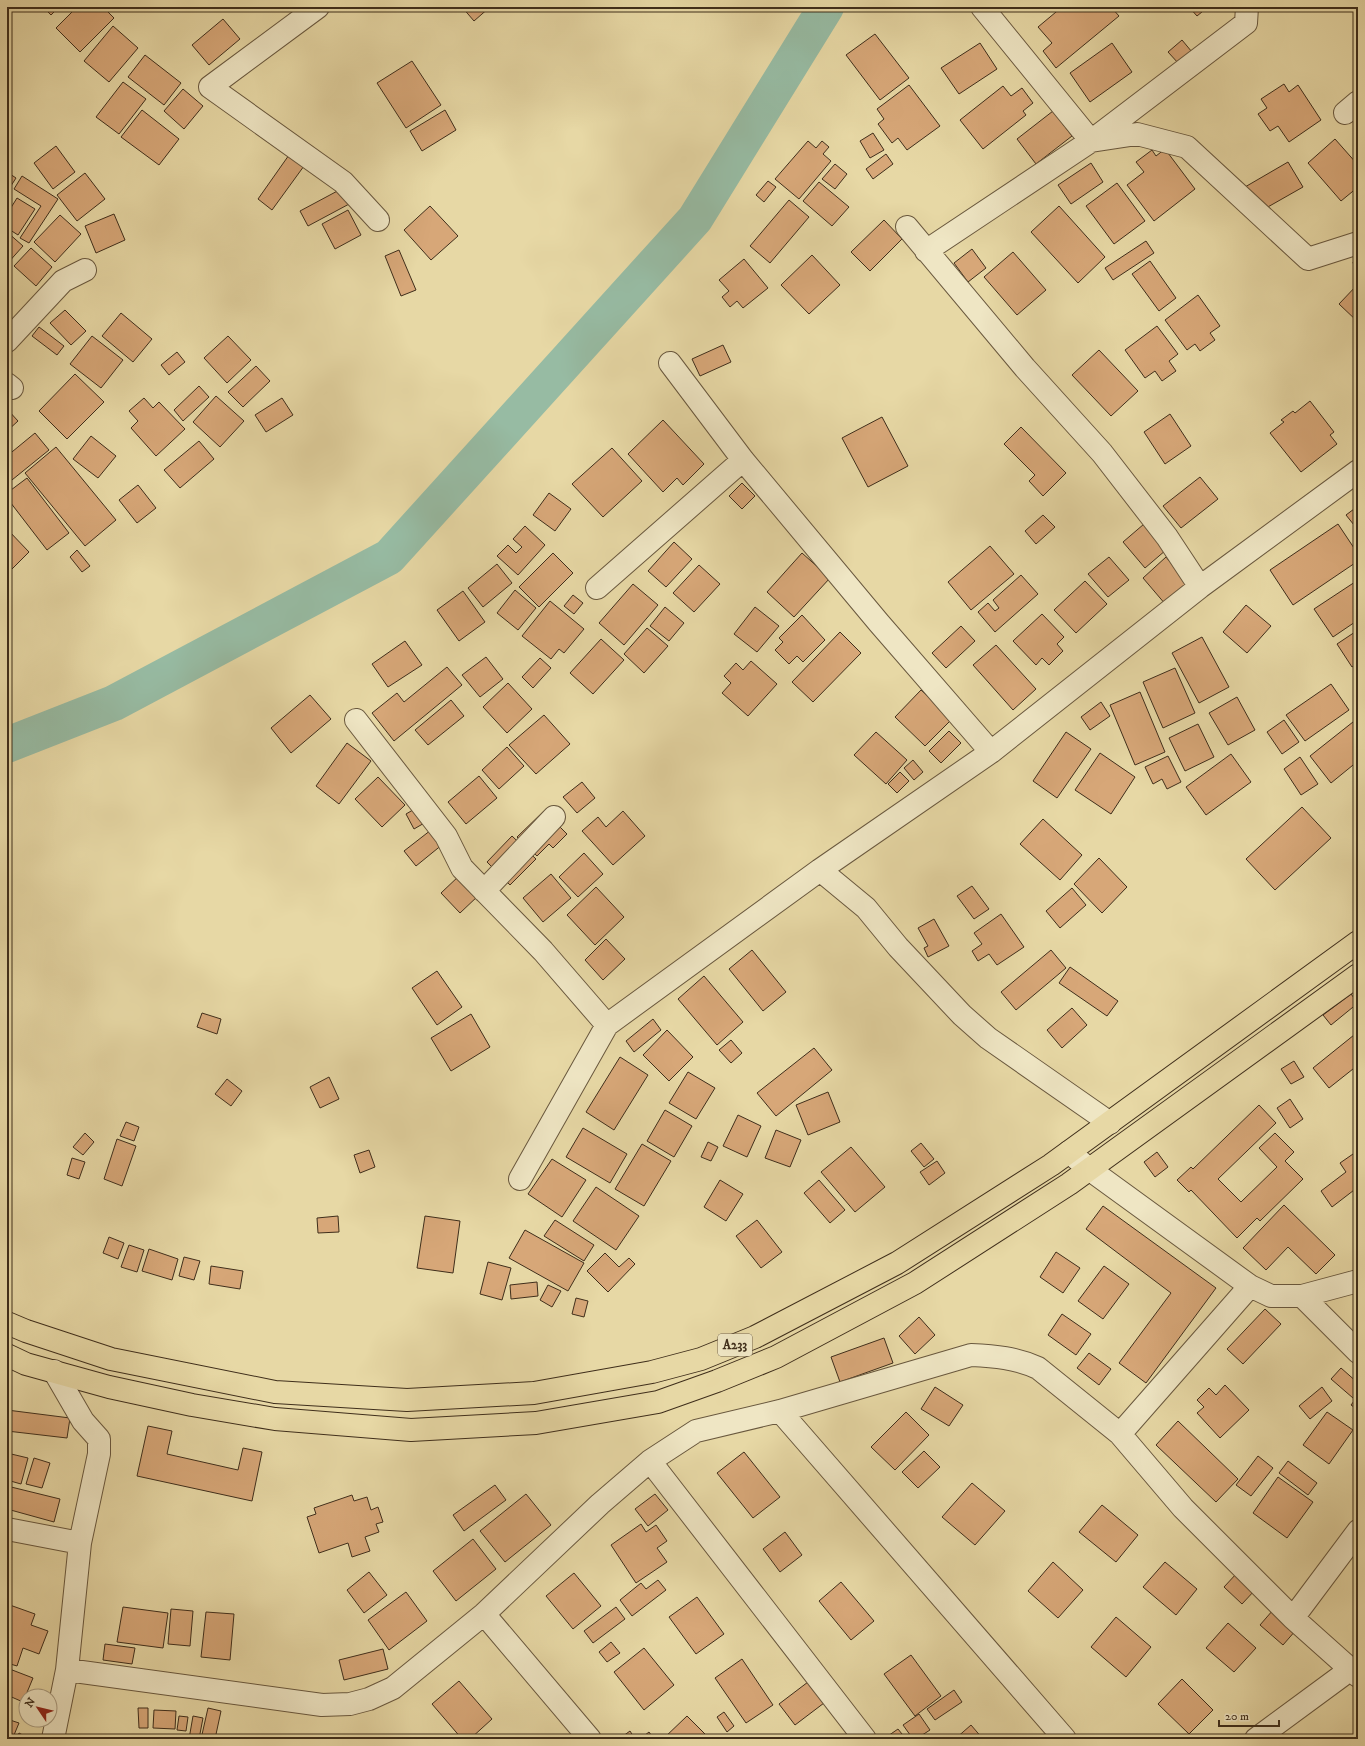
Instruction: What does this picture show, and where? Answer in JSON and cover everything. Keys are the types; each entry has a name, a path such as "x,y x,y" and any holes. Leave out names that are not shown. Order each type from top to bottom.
{"highway":[{"name":"A233","path":"7,1323 26,1331 111,1359 275,1392 407,1400 534,1393 652,1372 701,1359 755,1337 897,1263 1069,1152 1358,942"},
{"name":"A233","path":"7,1355 26,1364 109,1387 192,1405 267,1418 411,1430 536,1423 658,1402 717,1381 776,1357 915,1283 1069,1184 1358,975"}],"street":[{"path":"982,7 1091,141"},
{"path":"926,251 1091,141 1246,23 1247,7"},
{"path":"314,8 210,87 343,182 378,220"},
{"path":"1091,141 1137,134 1187,148 1308,259 1358,243"},
{"path":"907,227 1025,368 1102,454 1167,536 1200,587"},
{"path":"7,341 63,281 85,270"},
{"path":"670,363 744,460 879,623 991,752"},
{"path":"597,588 744,460"},
{"path":"520,1179 607,1025 820,870 991,752 1200,587 1358,472"},
{"path":"356,720 446,836 462,868 543,951 607,1025"},
{"path":"484,891 554,817"},
{"path":"820,870 866,908 898,947 962,1015 988,1038 1110,1123"},
{"path":"1069,1152 1088,1170 1250,1286 1271,1296 1302,1296 1358,1281"},
{"path":"1120,1434 1250,1286"},
{"path":"1302,1296 1358,1352"},
{"path":"67,1670 322,1705 350,1704 369,1699 393,1688 484,1614 600,1504 650,1461 696,1431 780,1411 971,1355 997,1356 1024,1362 1038,1368 1120,1434 1183,1508 1293,1618 1355,1672 1256,1739"},
{"path":"52,1739 67,1670 80,1543 99,1454 99,1439 84,1421 54,1371"},
{"path":"780,1411 1066,1739"},
{"path":"650,1461 865,1739"},
{"path":"7,1529 80,1543"},
{"path":"1293,1618 1358,1531"},
{"path":"484,1614 590,1739"}],"building":[{"path":"43,7 59,7 51,15"},
{"path":"77,7 103,7 114,18 80,52 56,28"},
{"path":"462,7 490,7 474,21"},
{"path":"1062,7 1111,7 1119,16 1056,68 1043,51 1052,43 1038,27"},
{"path":"1189,7 1208,7 1197,16"},
{"path":"223,19 240,39 209,65 192,45"},
{"path":"113,26 138,48 109,82 84,61"},
{"path":"875,34 909,78 880,100 846,55"},
{"path":"1182,40 1192,52 1179,64 1168,52"},
{"path":"980,43 997,69 959,94 941,68"},
{"path":"1112,43 1132,72 1090,102 1070,73"},
{"path":"145,55 181,83 164,105 128,77"},
{"path":"412,61 441,105 406,128 377,83"},
{"path":"123,82 146,99 119,134 96,117"},
{"path":"1284,84 1289,92 1298,85 1321,120 1289,142 1278,126 1270,131 1258,114 1267,108 1261,99"},
{"path":"909,85 940,126 907,150 898,138 892,143 878,124 884,119 877,109"},
{"path":"1003,86 1011,96 1022,88 1033,103 1023,111 1026,115 983,149 960,120"},
{"path":"183,89 203,106 184,129 164,111"},
{"path":"142,110 179,139 159,165 121,137"},
{"path":"445,110 456,130 422,151 410,131"},
{"path":"1053,111 1072,136 1036,164 1017,139"},
{"path":"873,133 884,150 870,158 860,141"},
{"path":"1335,139 1358,165 1358,187 1341,201 1308,163"},
{"path":"808,141 816,148 822,141 829,147 823,154 831,161 799,199 775,179"},
{"path":"56,146 75,172 53,189 34,163"},
{"path":"1165,149 1195,189 1154,221 1127,185 1144,172 1136,162 1152,150 1156,156"},
{"path":"886,154 893,164 873,179 866,169"},
{"path":"289,155 304,166 272,210 258,199"},
{"path":"1288,162 1303,187 1259,212 1245,187"},
{"path":"1091,163 1103,182 1071,204 1058,185"},
{"path":"835,164 847,174 835,189 822,179"},
{"path":"7,172 16,178 7,192"},
{"path":"85,173 105,199 77,221 57,195"},
{"path":"22,176 58,199 29,243 20,238 41,206 14,189"},
{"path":"768,181 776,187 764,202 756,195"},
{"path":"819,182 849,207 832,226 803,201"},
{"path":"1117,183 1145,221 1114,244 1086,206"},
{"path":"343,188 351,203 308,226 300,211"},
{"path":"17,198 35,209 18,235 7,228 7,214"},
{"path":"789,200 809,217 770,263 750,246"},
{"path":"430,206 458,236 431,260 404,230"},
{"path":"1059,206 1105,257 1078,283 1031,232"},
{"path":"348,210 361,235 335,249 322,224"},
{"path":"114,214 125,240 96,253 85,226"},
{"path":"60,215 81,234 55,262 34,242"},
{"path":"884,220 902,239 870,271 851,252"},
{"path":"7,232 23,246 7,264"},
{"path":"1146,241 1154,253 1113,280 1105,268"},
{"path":"31,248 52,267 36,286 14,266"},
{"path":"972,249 986,268 968,282 954,263"},
{"path":"399,250 416,290 401,296 385,256"},
{"path":"1013,252 1046,290 1017,315 984,277"},
{"path":"812,255 840,285 809,314 781,285"},
{"path":"744,259 768,288 743,308 737,301 730,307 722,297 729,291 719,280"},
{"path":"1150,261 1176,298 1159,311 1132,274"},
{"path":"1358,261 1358,278 1357,278 1353,262"},
{"path":"1358,284 1358,322 1339,304"},
{"path":"1198,295 1220,326 1210,333 1215,340 1200,351 1195,344 1187,350 1165,320"},
{"path":"65,310 86,331 71,345 50,323"},
{"path":"121,313 152,339 133,362 102,336"},
{"path":"1157,326 1178,354 1169,361 1176,371 1162,381 1155,371 1145,378 1125,350"},
{"path":"39,327 64,346 57,355 32,336"},
{"path":"92,336 123,360 101,388 70,364"},
{"path":"228,336 251,360 227,383 204,358"},
{"path":"723,345 731,362 700,376 692,359"},
{"path":"1099,350 1138,391 1111,416 1072,375"},
{"path":"177,352 185,362 169,375 161,365"},
{"path":"256,366 270,381 243,407 228,392"},
{"path":"75,374 104,402 67,439 39,411"},
{"path":"199,386 209,397 183,421 174,410"},
{"path":"216,396 244,421 220,447 193,422"},
{"path":"144,398 153,408 159,402 185,429 156,456 131,428 138,421 129,411"},
{"path":"282,398 293,415 266,432 255,415"},
{"path":"1310,401 1334,432 1330,435 1337,444 1301,472 1270,433 1284,422 1281,420 1293,411 1295,413"},
{"path":"7,409 18,421 7,431"},
{"path":"1170,414 1191,446 1165,464 1144,432"},
{"path":"882,417 908,466 868,487 842,438"},
{"path":"663,420 704,464 683,485 677,478 663,492 628,454"},
{"path":"1021,427 1066,473 1043,496 1029,481 1035,475 1004,444"},
{"path":"35,433 49,450 7,484 7,456"},
{"path":"91,436 116,456 98,478 73,459"},
{"path":"199,441 214,459 180,488 164,470"},
{"path":"56,447 116,520 85,546 25,473"},
{"path":"612,448 642,481 603,517 572,484"},
{"path":"1200,477 1218,499 1181,528 1163,506"},
{"path":"27,478 69,533 47,550 7,498 7,493"},
{"path":"742,483 755,496 742,509 729,496"},
{"path":"138,485 156,508 137,523 119,500"},
{"path":"549,493 571,509 555,531 533,515"},
{"path":"1358,506 1358,530 1346,515"},
{"path":"1043,515 1055,527 1036,544 1025,531"},
{"path":"1144,524 1166,550 1145,568 1123,542"},
{"path":"1338,524 1358,554 1358,561 1293,605 1270,570"},
{"path":"525,526 545,545 518,575 497,556 508,545 516,553 522,547 513,539"},
{"path":"7,529 29,552 7,574"},
{"path":"674,542 692,559 666,587 648,571"},
{"path":"990,546 1014,574 971,610 948,582"},
{"path":"77,550 90,566 82,572 70,557"},
{"path":"553,553 573,573 539,607 519,587"},
{"path":"802,553 830,578 794,617 767,592"},
{"path":"1109,557 1129,580 1108,597 1088,574"},
{"path":"1166,557 1189,585 1166,605 1143,578"},
{"path":"497,564 512,583 483,607 468,588"},
{"path":"699,565 720,584 694,612 673,593"},
{"path":"1021,575 1038,594 995,632 978,612 988,603 995,611 999,608 993,600"},
{"path":"1358,580 1358,620 1333,637 1314,609"},
{"path":"1085,581 1107,604 1076,633 1054,610"},
{"path":"633,584 658,605 624,645 599,623"},
{"path":"515,590 536,608 518,630 497,613"},
{"path":"463,591 485,622 459,641 437,610"},
{"path":"573,595 583,603 574,614 564,606"},
{"path":"550,601 584,629 564,653 559,649 551,659 522,636"},
{"path":"1246,605 1271,626 1247,653 1223,632"},
{"path":"665,607 684,623 669,641 650,626"},
{"path":"755,607 779,626 757,652 734,634"},
{"path":"1042,614 1064,637 1057,644 1063,651 1049,665 1042,658 1036,665 1013,641"},
{"path":"802,615 825,640 803,662 797,656 789,664 775,650 783,642 779,638"},
{"path":"961,626 975,641 946,668 932,653"},
{"path":"647,628 668,646 644,673 624,654"},
{"path":"1358,630 1358,663 1352,667 1337,644"},
{"path":"840,632 861,653 813,702 792,682"},
{"path":"1202,637 1229,687 1199,703 1172,653"},
{"path":"601,639 624,660 593,694 570,673"},
{"path":"405,641 422,665 388,687 372,664"},
{"path":"996,645 1036,689 1013,710 973,665"},
{"path":"486,657 503,679 480,697 462,675"},
{"path":"540,658 551,668 533,688 522,677"},
{"path":"751,661 777,684 748,716 722,693 731,683 724,676 736,663 743,670"},
{"path":"447,667 462,685 394,741 372,713 397,693 404,702"},
{"path":"1175,668 1195,713 1163,728 1143,682"},
{"path":"508,683 532,709 507,733 483,707"},
{"path":"1331,684 1349,710 1305,741 1286,715"},
{"path":"921,690 952,719 925,746 895,717"},
{"path":"1140,692 1165,752 1135,765 1110,705"},
{"path":"310,695 331,719 291,753 271,728"},
{"path":"1237,697 1255,730 1228,745 1209,713"},
{"path":"451,700 464,716 428,745 415,730"},
{"path":"1101,702 1110,716 1090,730 1081,717"},
{"path":"544,715 570,744 536,774 509,745"},
{"path":"1358,718 1358,761 1331,783 1310,756"},
{"path":"1284,720 1299,742 1282,754 1267,732"},
{"path":"1198,724 1214,757 1185,771 1169,738"},
{"path":"949,731 961,743 941,763 929,751"},
{"path":"876,732 907,760 886,784 854,755"},
{"path":"1066,732 1091,749 1057,798 1033,781"},
{"path":"347,743 371,761 339,804 316,786"},
{"path":"507,747 524,766 499,789 482,770"},
{"path":"1100,753 1135,777 1111,814 1075,790"},
{"path":"1231,754 1251,782 1206,815 1186,787"},
{"path":"1168,756 1181,782 1167,789 1162,779 1153,784 1145,767"},
{"path":"1300,757 1318,784 1301,795 1284,769"},
{"path":"913,760 923,772 914,780 904,768"},
{"path":"900,772 909,781 897,793 888,784"},
{"path":"479,776 497,798 466,824 448,802"},
{"path":"378,777 405,805 382,827 355,799"},
{"path":"582,782 595,798 577,813 563,797"},
{"path":"418,807 426,822 414,829 406,814"},
{"path":"1302,807 1331,838 1275,890 1246,859"},
{"path":"544,811 567,834 553,848 549,844 537,856 517,837"},
{"path":"623,811 645,836 613,865 582,831 598,817 606,827"},
{"path":"1043,819 1082,855 1060,880 1020,844"},
{"path":"431,830 443,844 416,866 404,851"},
{"path":"512,836 536,859 510,885 487,862"},
{"path":"584,853 603,874 578,897 559,877"},
{"path":"1099,858 1127,887 1102,913 1074,884"},
{"path":"551,874 571,898 543,922 523,898"},
{"path":"460,875 479,895 460,913 441,893"},
{"path":"972,886 989,909 974,919 957,896"},
{"path":"596,887 624,917 595,945 567,915"},
{"path":"1072,888 1086,905 1060,928 1046,911"},
{"path":"1001,914 1024,947 997,965 989,954 978,961 972,951 982,944 974,933"},
{"path":"934,919 949,946 928,957 924,948 928,946 918,928"},
{"path":"606,939 625,959 603,980 585,960"},
{"path":"752,950 786,992 763,1011 729,969"},
{"path":"1051,950 1066,968 1016,1010 1001,992"},
{"path":"1070,967 1118,1001 1107,1016 1059,983"},
{"path":"437,971 462,1007 437,1025 412,988"},
{"path":"704,976 743,1022 717,1045 678,999"},
{"path":"1351,994 1358,1003 1331,1025 1323,1015"},
{"path":"1072,1008 1087,1025 1062,1048 1047,1030"},
{"path":"202,1013 221,1019 217,1034 197,1027"},
{"path":"471,1014 490,1047 451,1071 431,1038"},
{"path":"653,1019 661,1030 634,1052 626,1041"},
{"path":"667,1030 693,1057 669,1081 643,1055"},
{"path":"1354,1035 1358,1041 1358,1065 1329,1088 1313,1068"},
{"path":"731,1040 742,1053 731,1063 719,1050"},
{"path":"814,1048 832,1070 776,1116 757,1093"},
{"path":"620,1057 648,1075 614,1130 586,1112"},
{"path":"1294,1061 1304,1077 1291,1084 1281,1069"},
{"path":"688,1072 715,1088 696,1119 669,1103"},
{"path":"329,1077 339,1099 320,1108 310,1087"},
{"path":"227,1079 242,1091 231,1106 215,1094"},
{"path":"828,1092 840,1122 808,1135 796,1105"},
{"path":"1290,1099 1303,1119 1290,1128 1277,1108"},
{"path":"1259,1105 1276,1123 1218,1179 1241,1202 1277,1167 1259,1148 1275,1133 1294,1152 1285,1161 1303,1179 1260,1221 1257,1218 1237,1238 1191,1190 1189,1192 1177,1180 1191,1167 1193,1169"},
{"path":"665,1110 692,1126 674,1157 647,1141"},
{"path":"738,1115 761,1126 747,1157 723,1146"},
{"path":"126,1122 139,1127 134,1141 120,1136"},
{"path":"583,1128 627,1154 610,1183 566,1157"},
{"path":"776,1130 801,1140 790,1167 765,1158"},
{"path":"85,1133 94,1142 83,1155 73,1147"},
{"path":"117,1139 136,1146 122,1186 104,1179"},
{"path":"708,1142 718,1147 711,1161 701,1157"},
{"path":"921,1143 934,1159 924,1167 911,1151"},
{"path":"642,1144 671,1161 644,1206 615,1189"},
{"path":"851,1147 885,1187 855,1212 821,1172"},
{"path":"369,1150 375,1167 360,1173 354,1155"},
{"path":"1157,1152 1168,1167 1155,1177 1144,1162"},
{"path":"1353,1154 1358,1161 1358,1187 1332,1207 1321,1191 1346,1172 1340,1163"},
{"path":"72,1158 85,1162 79,1179 67,1175"},
{"path":"552,1159 586,1180 562,1217 528,1194"},
{"path":"937,1161 945,1173 929,1185 920,1172"},
{"path":"720,1180 743,1194 726,1221 704,1207"},
{"path":"819,1180 845,1210 830,1223 804,1193"},
{"path":"596,1187 639,1216 616,1250 573,1221"},
{"path":"1284,1205 1335,1255 1316,1274 1288,1247 1266,1270 1243,1248"},
{"path":"1103,1206 1216,1288 1146,1383 1119,1363 1171,1293 1086,1229"},
{"path":"338,1216 339,1232 318,1233 317,1218"},
{"path":"425,1216 460,1221 453,1273 417,1268"},
{"path":"555,1220 594,1245 584,1261 544,1236"},
{"path":"757,1220 782,1252 761,1268 736,1236"},
{"path":"525,1230 584,1263 568,1291 509,1258"},
{"path":"109,1237 124,1243 118,1259 103,1253"},
{"path":"129,1245 144,1250 137,1272 121,1267"},
{"path":"149,1249 178,1259 172,1280 142,1271"},
{"path":"1056,1252 1080,1268 1063,1293 1040,1277"},
{"path":"605,1253 619,1267 629,1258 635,1264 608,1292 587,1271"},
{"path":"184,1257 200,1261 194,1280 179,1276"},
{"path":"488,1262 511,1268 502,1300 480,1294"},
{"path":"211,1266 243,1271 240,1289 209,1284"},
{"path":"1104,1266 1129,1284 1103,1319 1078,1301"},
{"path":"537,1282 538,1296 511,1299 510,1285"},
{"path":"548,1285 561,1291 552,1307 540,1300"},
{"path":"576,1298 588,1301 584,1317 572,1314"},
{"path":"1265,1309 1281,1324 1243,1364 1227,1349"},
{"path":"1062,1314 1091,1334 1076,1355 1048,1335"},
{"path":"919,1317 935,1335 915,1354 899,1336"},
{"path":"884,1338 893,1363 840,1382 831,1357"},
{"path":"1089,1353 1111,1369 1099,1385 1077,1368"},
{"path":"1341,1368 1358,1383 1358,1392 1353,1398 1331,1379"},
{"path":"1225,1385 1249,1410 1220,1438 1197,1413 1204,1407 1197,1400 1209,1388 1216,1395"},
{"path":"935,1387 963,1405 949,1426 921,1409"},
{"path":"1322,1387 1332,1401 1310,1419 1299,1406"},
{"path":"1358,1396 1358,1410 1351,1405"},
{"path":"7,1410 70,1418 67,1438 7,1431"},
{"path":"906,1412 929,1435 895,1470 871,1447"},
{"path":"1327,1412 1353,1430 1329,1464 1303,1445"},
{"path":"1178,1421 1238,1479 1216,1502 1156,1445"},
{"path":"148,1426 172,1431 167,1454 238,1470 243,1448 262,1452 252,1501 137,1476"},
{"path":"924,1451 940,1467 918,1488 902,1472"},
{"path":"744,1452 780,1497 753,1518 717,1473"},
{"path":"7,1453 28,1458 21,1484 7,1480"},
{"path":"1258,1456 1273,1468 1251,1496 1236,1485"},
{"path":"34,1458 50,1463 42,1488 26,1484"},
{"path":"1288,1461 1317,1483 1308,1495 1279,1473"},
{"path":"1278,1477 1313,1502 1287,1538 1253,1513"},
{"path":"972,1483 1005,1511 975,1545 942,1517"},
{"path":"495,1485 506,1500 464,1531 453,1515"},
{"path":"7,1486 60,1499 54,1522 7,1509"},
{"path":"526,1494 551,1525 505,1562 480,1531"},
{"path":"655,1494 668,1510 648,1526 635,1509"},
{"path":"352,1495 354,1501 367,1497 371,1510 378,1507 383,1522 376,1524 379,1532 365,1537 370,1551 352,1557 348,1543 319,1553 307,1517 316,1514 314,1508"},
{"path":"1102,1505 1138,1535 1116,1562 1079,1532"},
{"path":"641,1524 646,1532 656,1525 667,1541 657,1548 667,1562 636,1583 611,1545"},
{"path":"785,1532 802,1555 780,1572 763,1549"},
{"path":"473,1539 496,1569 456,1601 433,1571"},
{"path":"1053,1562 1083,1590 1058,1618 1028,1591"},
{"path":"1165,1562 1197,1589 1176,1615 1143,1587"},
{"path":"369,1572 387,1595 364,1613 347,1590"},
{"path":"574,1573 601,1606 573,1629 546,1596"},
{"path":"1237,1573 1255,1590 1242,1604 1224,1587"},
{"path":"658,1580 666,1590 632,1616 620,1600 641,1583 646,1589"},
{"path":"841,1582 874,1621 851,1640 819,1601"},
{"path":"406,1592 427,1621 389,1650 368,1620"},
{"path":"697,1597 724,1634 696,1654 669,1617"},
{"path":"7,1604 35,1614 31,1625 48,1631 39,1654 23,1648 17,1666 7,1663"},
{"path":"123,1607 168,1613 163,1648 117,1642"},
{"path":"616,1607 625,1619 593,1643 584,1631"},
{"path":"171,1609 193,1611 190,1646 168,1644"},
{"path":"1273,1610 1296,1630 1283,1645 1260,1625"},
{"path":"206,1612 234,1614 230,1660 201,1657"},
{"path":"1116,1617 1151,1647 1126,1677 1091,1647"},
{"path":"1228,1623 1256,1648 1234,1672 1206,1648"},
{"path":"611,1642 620,1653 607,1662 599,1652"},
{"path":"105,1644 135,1648 132,1664 103,1660"},
{"path":"644,1648 674,1685 644,1710 614,1672"},
{"path":"383,1649 388,1669 344,1680 339,1660"},
{"path":"911,1655 941,1696 915,1716 884,1674"},
{"path":"742,1659 773,1705 746,1723 715,1678"},
{"path":"7,1668 33,1678 29,1688 18,1688 18,1700 7,1695"},
{"path":"1182,1679 1213,1710 1189,1734 1158,1704"},
{"path":"459,1681 492,1719 470,1739 462,1739 432,1704"},
{"path":"808,1682 824,1703 795,1725 779,1704"},
{"path":"954,1690 962,1702 935,1720 927,1709"},
{"path":"138,1708 148,1708 148,1728 139,1728"},
{"path":"208,1708 221,1711 215,1739 201,1739"},
{"path":"154,1710 176,1711 175,1729 153,1728"},
{"path":"724,1712 734,1726 727,1732 717,1717"},
{"path":"919,1714 930,1730 916,1739 913,1739 903,1725"},
{"path":"179,1716 188,1717 186,1731 177,1730"},
{"path":"193,1716 203,1718 199,1739 189,1739"},
{"path":"687,1716 710,1739 663,1739"},
{"path":"7,1719 18,1723 14,1735 7,1732"},
{"path":"971,1725 983,1739 955,1739"},
{"path":"898,1729 906,1739 885,1738"},
{"path":"630,1731 635,1739 619,1739"},
{"path":"649,1732 654,1739 640,1739"},
{"path":"19,1733 30,1739 16,1739"}],"waterway":[{"path":"7,745 114,703 389,557 695,219 826,7"}]}
